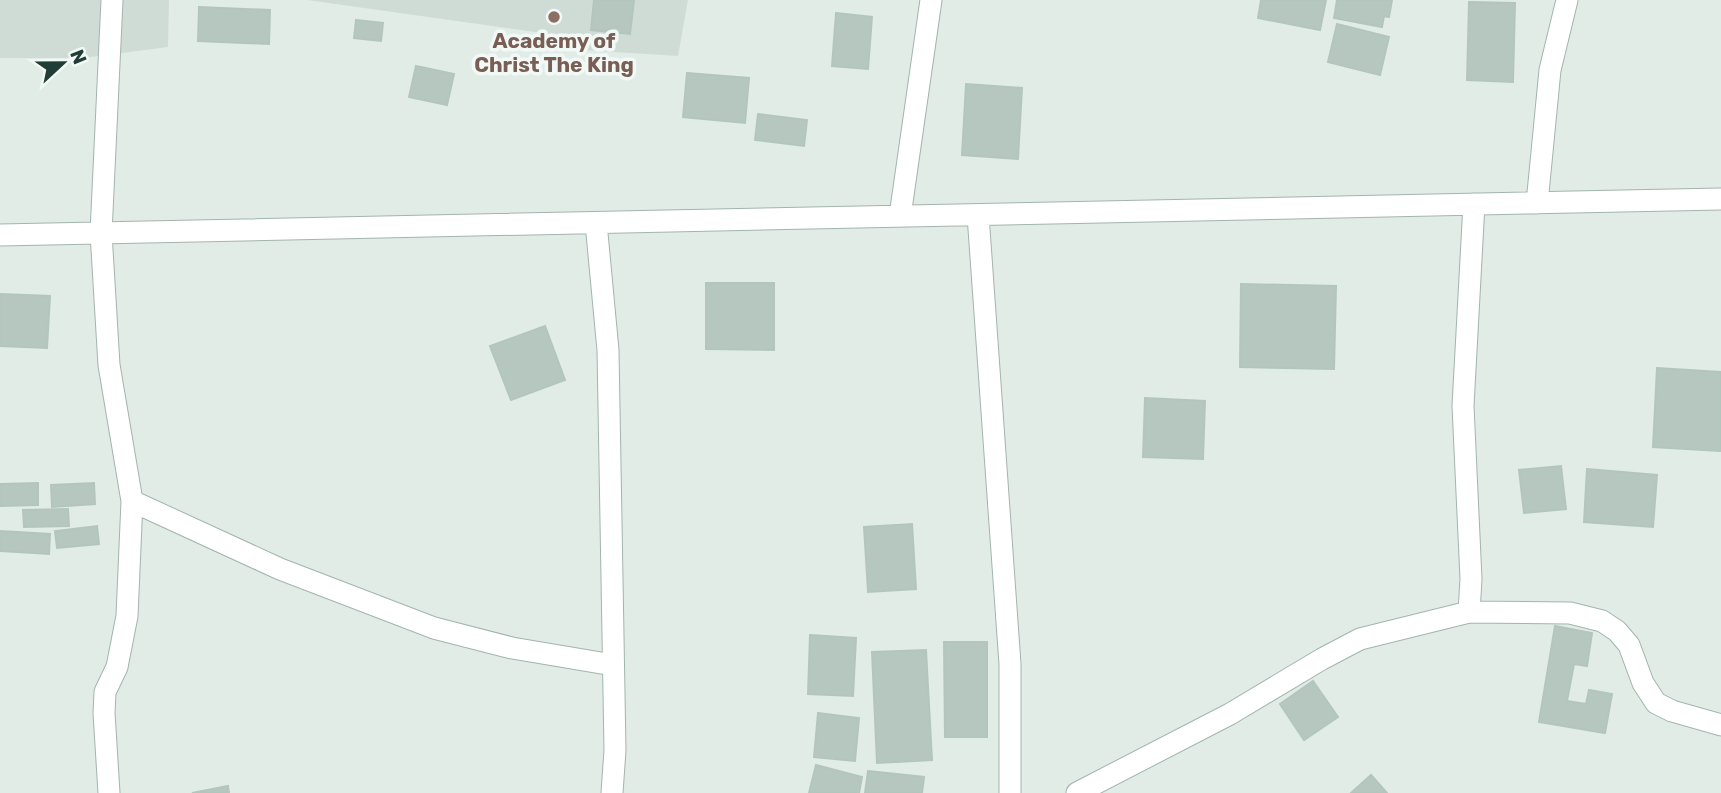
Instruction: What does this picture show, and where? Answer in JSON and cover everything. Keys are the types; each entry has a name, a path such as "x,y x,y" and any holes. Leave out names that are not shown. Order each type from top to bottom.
{"street":[{"path":"109,793 105,692 117,667 127,616 132,502 109,365 101,233 112,0"},
{"path":"900,216 930,0"},
{"path":"1537,203 1550,70 1567,0"},
{"path":"0,235 1721,199"},
{"path":"1469,612 1471,579 1463,406 1475,204"},
{"path":"978,215 1010,664 1010,793"},
{"path":"596,223 609,364 615,750 612,793"},
{"path":"132,502 281,569 434,628 512,648 613,666"},
{"path":"1077,793 1230,714 1360,639 1469,612 1570,613 1602,621 1617,631 1629,645 1643,683 1656,703 1672,711 1721,725"}],"shaded area":[{"path":"0,0 169,0 168,47 83,58 0,58"},
{"name":"Academy of Christ The King","path":"307,0 688,0 678,56 583,50 542,33"}],"building":[{"path":"594,0 634,0 630,34 591,30"},
{"path":"1261,0 1326,0 1320,30 1258,18"},
{"path":"1337,0 1392,0 1389,17 1384,16 1382,27 1334,18"},
{"path":"1469,2 1515,3 1513,82 1467,80"},
{"path":"199,7 270,10 269,44 198,41"},
{"path":"836,13 872,17 868,69 832,66"},
{"path":"356,20 383,23 381,41 354,38"},
{"path":"1337,24 1389,37 1380,75 1328,62"},
{"path":"416,66 454,74 447,105 409,97"},
{"path":"687,73 749,78 745,123 683,117"},
{"path":"966,84 1022,88 1018,159 962,155"},
{"path":"758,114 807,120 804,146 755,140"},
{"path":"706,283 774,283 774,350 706,349"},
{"path":"1241,284 1336,286 1334,369 1240,367"},
{"path":"0,294 50,296 47,348 0,346"},
{"path":"545,326 565,380 511,400 490,346"},
{"path":"1657,368 1721,372 1721,451 1653,447"},
{"path":"1145,398 1205,401 1203,459 1143,457"},
{"path":"1561,466 1566,509 1524,513 1519,470"},
{"path":"1587,469 1657,475 1653,527 1584,522"},
{"path":"38,483 38,505 0,506 0,484"},
{"path":"94,483 95,504 52,507 51,485"},
{"path":"68,509 69,526 24,527 23,510"},
{"path":"912,524 916,589 868,592 864,527"},
{"path":"97,526 99,544 57,548 55,531"},
{"path":"0,531 50,534 49,554 0,551"},
{"path":"1555,626 1592,633 1587,666 1574,664 1567,701 1586,704 1589,690 1612,694 1605,733 1539,722"},
{"path":"810,635 856,638 853,696 808,694"},
{"path":"944,642 987,642 987,737 945,737"},
{"path":"926,650 932,760 877,763 872,652"},
{"path":"1313,681 1338,717 1304,740 1280,704"},
{"path":"818,713 859,718 855,761 814,757"},
{"path":"816,765 862,777 859,793 809,793"},
{"path":"868,771 924,777 922,793 865,793"},
{"path":"1371,775 1387,793 1351,793"},
{"path":"228,786 229,793 192,793"}],"place":[{"name":"Academy of Christ The King","path":"554,17"}]}
